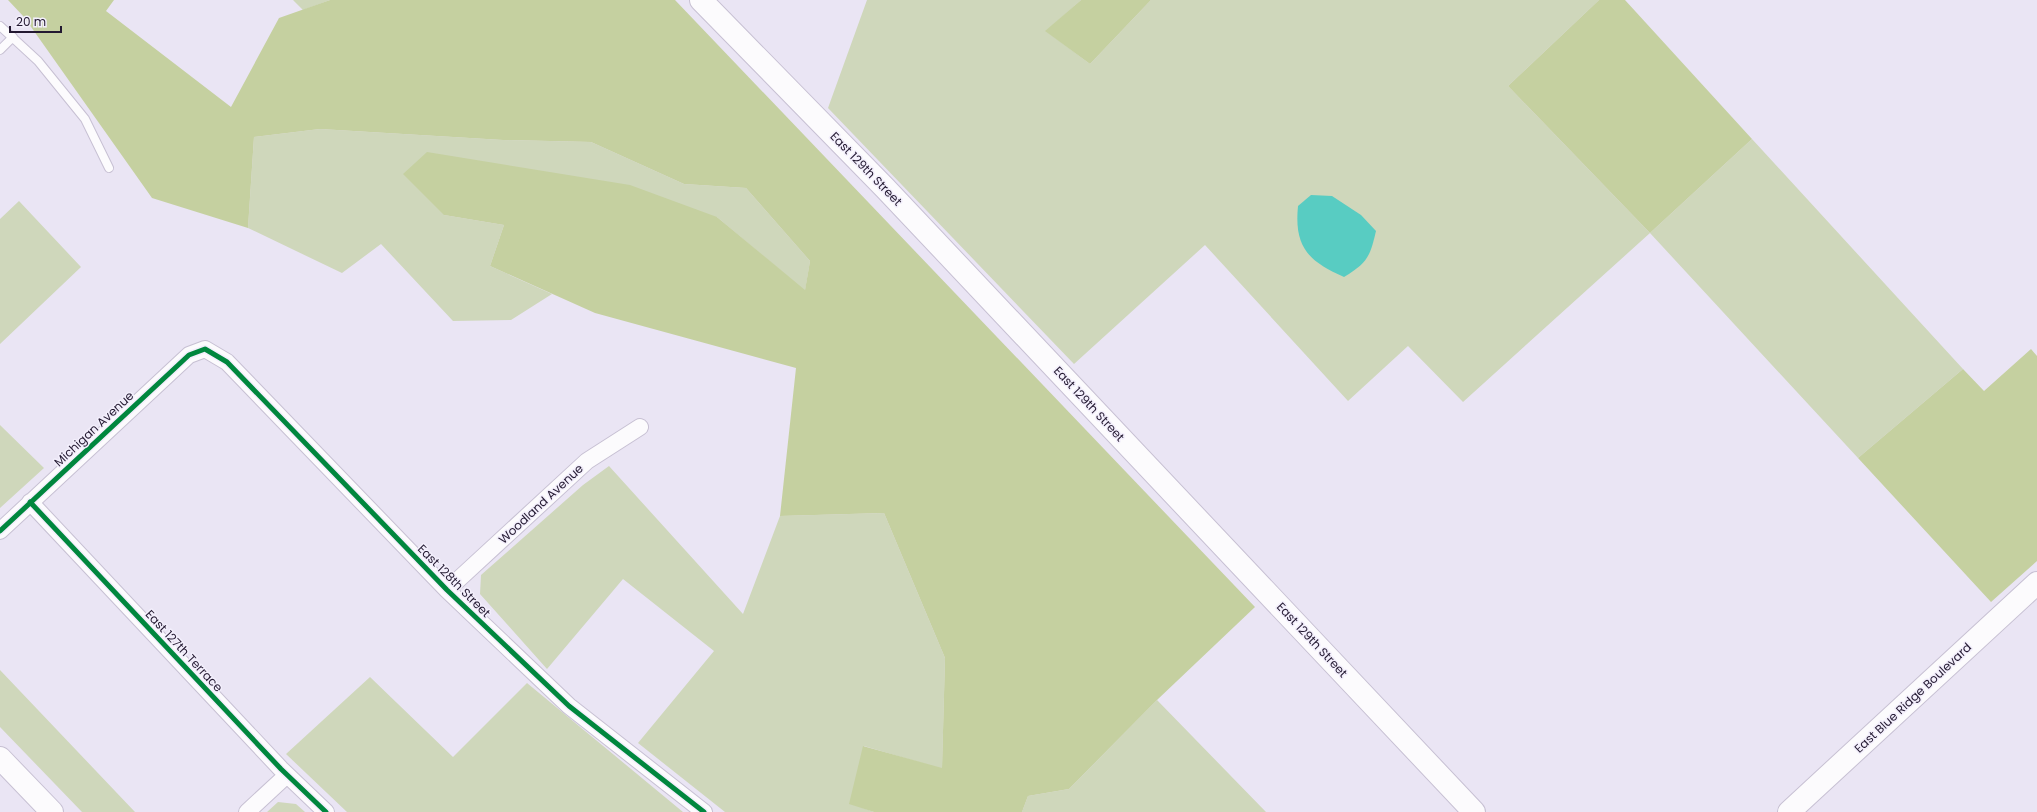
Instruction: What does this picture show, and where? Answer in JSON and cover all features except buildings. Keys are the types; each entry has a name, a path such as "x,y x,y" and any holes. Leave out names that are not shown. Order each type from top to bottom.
{"main road":[{"name":"East 129th Street","path":"701,0 885,188 1474,812"},
{"name":"East Blue Ridge Boulevard","path":"1789,812 2037,583"},
{"path":"0,758 52,812"}],"street":[{"name":"Michigan Avenue","path":"0,531 189,355 205,349"},
{"name":"East 128th Street","path":"205,349 226,362 447,590 569,706 704,812"},
{"name":"Woodland Avenue","path":"447,590 588,461 640,426"},
{"name":"East 127th Terrace","path":"30,502 287,775 326,812"},
{"path":"247,812 287,775"}],"lane":[{"path":"0,26 38,61 84,119 109,168"},
{"path":"0,50 13,38"}],"shaded area":[{"path":"8,0 114,0 106,11 231,107 279,18 330,0 675,0 1255,607 1157,700 1069,789 1028,796 1022,812 874,812 849,804 863,746 942,768 945,658 884,513 780,516 796,368 595,313 490,266 504,225 444,215 403,174 427,152 630,185 717,217 805,290 810,261 746,188 684,184 591,142 503,140 320,129 254,137 248,228 152,198 24,17"},
{"path":"293,0 330,0 303,10"},
{"path":"867,0 1081,0 1046,31 1090,64 1151,0 1599,0 1508,86 1650,233 1463,402 1408,346 1348,401 1205,245 1074,364 828,108"},
{"path":"1081,0 1151,0 1090,64 1045,31"},
{"path":"1599,0 1625,0 1752,139 1650,233 1508,86"},
{"path":"320,129 503,140 591,142 684,184 746,188 810,261 805,291 717,217 444,215 504,225 490,266 552,294 511,320 453,321 381,244 342,273 248,228 254,137"},
{"path":"1752,139 1963,369 1858,458 1650,233"},
{"path":"1311,195 1332,196 1361,215 1376,231 1372,247 1363,263 1344,277 1321,265 1306,251 1301,242 1297,220 1298,206"},
{"path":"19,201 81,267 0,344 0,219"},
{"path":"2031,349 2037,356 2037,561 1991,602 1858,458 1963,369 1984,391"},
{"path":"0,425 44,468 0,508"},
{"path":"609,466 743,614 780,516 884,513 945,658 942,769 864,746 850,803 874,812 725,812 638,743 714,651 623,579 547,669 480,594 481,575 583,485"},
{"path":"0,670 135,812 82,812 0,727"},
{"path":"370,677 453,757 527,683 683,812 347,812 286,754"},
{"path":"1157,700 1266,812 1022,812 1028,796 1069,789"},
{"path":"278,802 296,804 305,812 267,812"}],"cycle path":[{"path":"0,531 189,355 205,349 227,362 447,590 569,706 704,812"},
{"path":"30,502 281,769 326,812"}]}
